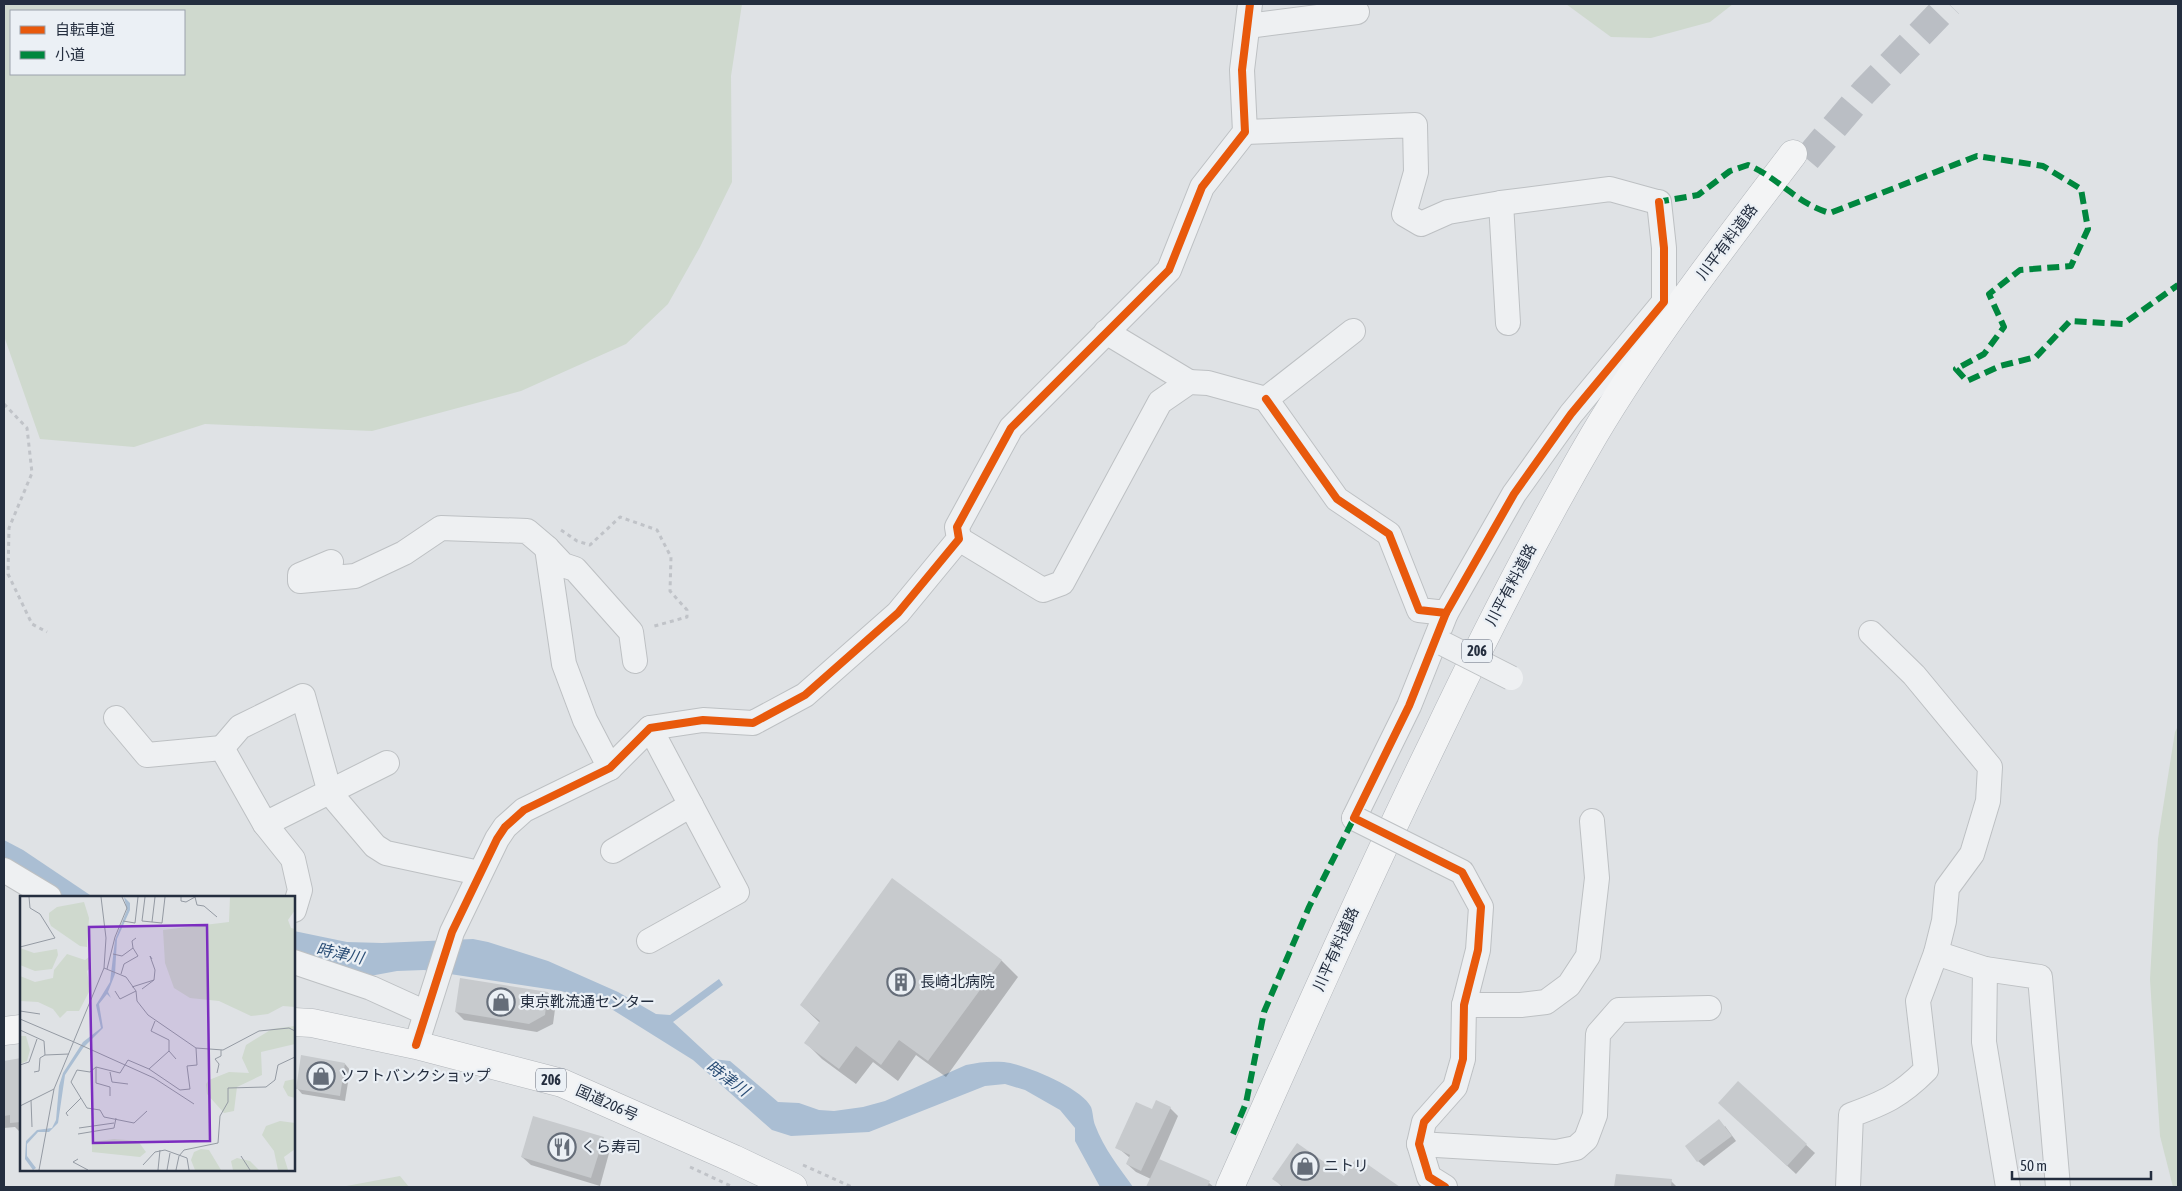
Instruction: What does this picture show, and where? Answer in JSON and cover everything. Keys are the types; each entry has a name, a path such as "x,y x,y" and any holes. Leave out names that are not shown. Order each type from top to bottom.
{"highway":[{"name":"川平有料道路","path":"1230,1187 1369,876 1486,632 1524,560 1595,433 1651,347 1716,256 1800,157 1668,347 1614,432 1542,560 1385,869 1245,1187"},
{"name":"国道206号","path":"295,1022 312,1023 416,1045 562,1083 793,1187"},
{"path":"4,1031 20,1029"}],"street":[{"path":"416,1045 452,932 496,839 505,827 524,810 610,768 650,728 703,720 753,723 805,695 898,613 959,539 957,527 1011,428 1169,270 1202,187 1246,132 1242,70 1249,15 1357,12"},
{"path":"1246,132 1416,125 1416,172 1404,214 1420,224 1448,212 1610,189 1658,202 1664,248 1664,302 1571,414 1514,494 1446,613 1409,706 1354,818 1462,872 1482,907 1478,950 1464,1005 1463,1059 1455,1087 1424,1122 1419,1144 1429,1177 1445,1187"},
{"path":"1501,203 1508,323"},
{"path":"1266,399 1353,331"},
{"path":"1106,332 1189,382 1208,383 1266,399 1337,499 1388,534 1419,610 1446,613"},
{"path":"959,539 1043,590 1062,583 1160,402 1189,382"},
{"path":"332,562 300,575 300,581 355,576 404,553 441,528 527,531 552,538"},
{"path":"552,538 563,565 575,569 631,632 635,661"},
{"path":"552,538 564,664 585,720 610,768"},
{"path":"1848,1187 1851,1116 1881,1104 1907,1089 1926,1070 1918,1001 1936,953 1944,922 1947,888 1972,854 1988,801 1990,767 1914,675 1871,633"},
{"path":"1444,644 1511,678"},
{"path":"116,718 148,755 222,748 240,727 303,696 330,793 375,846 386,853 479,873"},
{"path":"650,728 736,892 650,941"},
{"path":"222,748 266,824 293,858 300,890 295,905"},
{"path":"266,824 387,763"},
{"path":"613,851 691,806"},
{"path":"1464,1005 1521,1005 1546,1002 1569,985 1588,956 1597,878 1592,821"},
{"path":"4,870 47,896"},
{"path":"1936,953 1985,969 2040,977 2058,1187"},
{"path":"295,962 371,988 426,1013"},
{"path":"1985,969 1984,1042 2008,1187"},
{"path":"1419,1144 1556,1152 1576,1148 1586,1139 1595,1115 1598,1034 1619,1010 1709,1008"}],"path":[{"path":"4,404 28,428 32,473 9,528 8,574 32,624 47,632"},
{"path":"552,538 590,544 620,517 657,530 671,557 670,591 687,610 687,617 631,632"},
{"path":"689,1166 733,1187"}],"shaded area":[{"path":"4,4 742,4 731,76 732,182 700,247 668,304 626,344 521,391 372,431 205,424 134,447 40,439 4,336"},
{"path":"1566,4 1733,4 1710,22 1651,38 1611,37"},
{"path":"2178,726 2178,1187 2173,1187 2160,1136 2150,979 2158,839 2175,732"},
{"path":"400,1176 409,1187 341,1187"}],"water":[{"path":"4,840 23,850 92,896 60,896 4,864"},
{"name":"時津川","path":"295,931 347,942 382,943 473,939 488,942 548,961 618,992 656,1014 670,1015 719,979 723,985 673,1022 713,1059 730,1061 778,1102 799,1103 819,1110 834,1111 863,1107 885,1101 966,1065 989,1062 1013,1064 1052,1078 1076,1092 1085,1100 1091,1107 1095,1125 1103,1142 1133,1187 1100,1187 1075,1141 1075,1128 1060,1110 1025,1090 1005,1084 985,1086 869,1132 791,1136 772,1130 693,1060 605,1005 561,991 424,970 397,971 370,976 295,957"}],"building":[{"name":"長崎北病院","path":"892,878 1002,960 928,1061 899,1040 881,1065 856,1046 839,1069 804,1043 820,1021 800,1005"},
{"name":"東京靴流通センター","path":"460,978 548,992 545,1015 529,1024 455,1012"},
{"name":"ソフトバンクショップ","path":"301,1055 345,1063 340,1096 296,1089"},
{"path":"20,1058 20,1122 10,1123 10,1115 4,1116 4,1061"},
{"path":"1738,1081 1807,1144 1787,1166 1718,1103"},
{"path":"1156,1100 1171,1107 1141,1171 1126,1164 1130,1155 1115,1148 1136,1102 1152,1109"},
{"name":"くら寿司","path":"533,1116 604,1137 591,1178 521,1157"},
{"path":"1719,1119 1732,1136 1697,1162 1685,1146"},
{"name":"ニトリ","path":"1297,1143 1344,1176 1357,1157 1400,1187 1284,1187 1272,1179"},
{"path":"1159,1159 1210,1181 1207,1187 1146,1187"},
{"path":"1616,1174 1672,1179 1671,1187 1614,1187"}],"tunnel":[{"path":"1807,159 1864,92 1949,4"}],"marked path":[{"path":"1657,202 1698,195 1730,171 1748,165 1759,170 1808,204 1830,213 1977,156 2043,166 2081,189 2088,229 2071,266 2020,270 1989,294 2004,327 1984,354 1956,369 1967,381 2000,366 2036,357 2070,321 2123,324 2178,285"},
{"path":"1233,1134 1246,1103 1264,1012 1309,907 1354,818"}],"cycle path":[{"path":"416,1045 452,932 497,839 505,827 524,810 610,768 650,728 703,720 753,723 805,695 898,613 959,539 957,527 1011,428 1169,270 1202,187 1245,132 1242,70 1250,4"},
{"path":"1266,399 1337,499 1389,534 1419,610 1446,613 1514,494 1571,414 1664,302 1664,248 1659,202"},
{"path":"1445,1187 1429,1177 1419,1144 1424,1122 1455,1087 1463,1059 1464,1005 1478,950 1481,907 1462,872 1354,818 1409,706 1446,613"}],"place":[{"name":"長崎北病院","path":"901,982"},
{"name":"東京靴流通センター","path":"501,1002"},
{"name":"ソフトバンクショップ","path":"321,1076"},
{"name":"くら寿司","path":"562,1147"},
{"name":"ニトリ","path":"1305,1166"}]}
